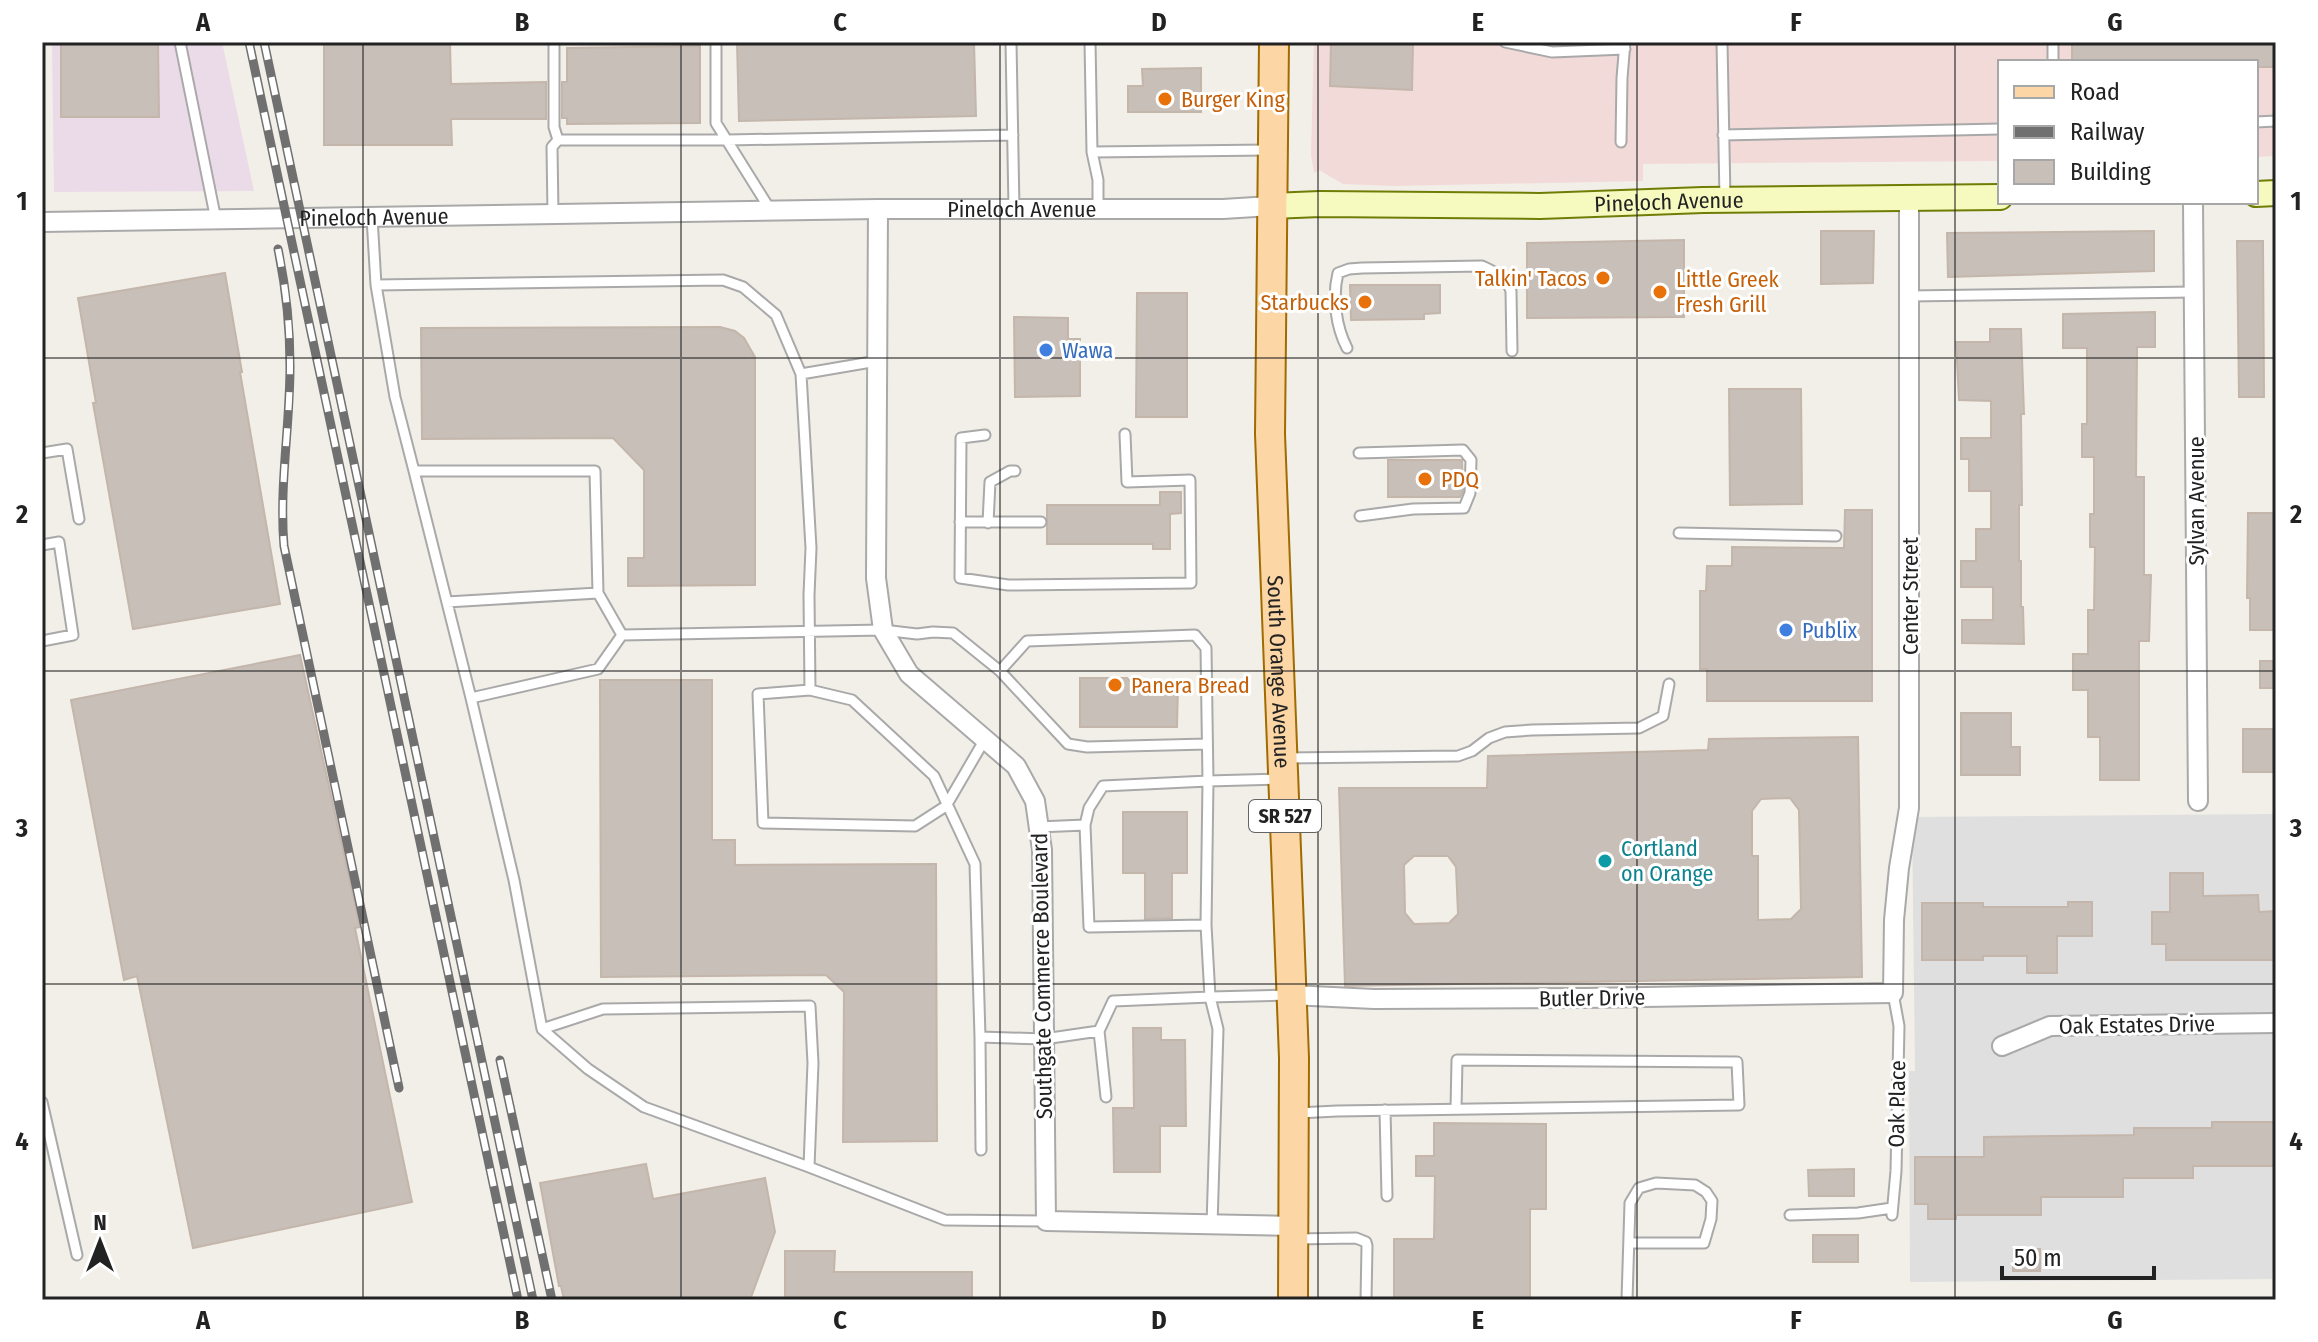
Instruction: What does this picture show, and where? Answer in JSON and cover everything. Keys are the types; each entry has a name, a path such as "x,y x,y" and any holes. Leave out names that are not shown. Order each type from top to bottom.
{"main road":[{"name":"South Orange Avenue","path":"1274,42 1270,434 1291,995 1293,1300"}],"street":[{"name":"Pineloch Avenue","path":"42,222 878,209 1540,206 1998,197"},
{"name":"Center Street","path":"1893,993 1894,920 1909,808 1909,198"},
{"name":"Sylvan Avenue","path":"2193,204 2198,801"},
{"name":"Southgate Commerce Boulevard","path":"878,209 876,578 883,630 909,674 1016,766 1035,801 1042,850 1046,1221"},
{"name":"Butler Drive","path":"1291,995 1389,999 1893,993"},
{"name":"Oak Estates Drive","path":"2002,1046 2050,1026 2276,1023"},
{"path":"1046,1221 1212,1225 1294,1232"}],"lane":[{"path":"180,42 216,220"},
{"path":"554,42 554,127 558,140"},
{"path":"716,42 716,123 771,211"},
{"path":"1011,42 1014,209"},
{"path":"1090,42 1092,152 1098,180 1098,209"},
{"path":"1505,42 1552,52 1625,45 1621,142"},
{"path":"1722,42 1725,200"},
{"path":"1723,135 1998,129"},
{"path":"553,214 552,147 558,140 1013,135"},
{"path":"1092,152 1272,150"},
{"path":"372,216 376,285 395,397 514,880 542,1029 588,1069 644,1107 945,1220 1046,1221"},
{"path":"1347,348 1338,332 1338,273 1362,268 1482,266 1508,282 1511,291 1512,351"},
{"path":"376,285 723,280 743,287 776,315 801,374 811,548 808,632 810,690"},
{"path":"1909,296 2194,292"},
{"path":"801,374 877,361"},
{"path":"985,435 961,438 960,578 1008,585 1191,583 1190,480 1127,482 1125,434"},
{"path":"42,453 67,449 79,519"},
{"path":"1359,453 1463,450 1471,460 1470,493 1464,508 1413,509 1360,516"},
{"path":"414,471 595,471 598,593 622,635"},
{"path":"988,523 990,482 1015,471"},
{"path":"960,522 1041,522"},
{"path":"1679,533 1836,536"},
{"path":"42,545 59,542 73,635 42,641"},
{"path":"447,602 598,593"},
{"path":"622,635 883,630 917,634 953,633 1000,671 1068,744 1087,747 1207,744"},
{"path":"471,698 598,669 622,635"},
{"path":"1000,671 1027,641 1195,635 1206,648 1206,925 1210,997 1218,1029 1212,1225"},
{"path":"1206,925 1089,927 1085,825 1089,808 1103,786 1208,781 1283,769 1458,756 1505,732 1639,728 1663,716 1669,684"},
{"path":"981,1150 975,864 946,806 934,776 852,700 810,690 758,694 763,823 915,826 946,806 985,739"},
{"path":"1038,827 1085,825"},
{"name":"Oak Place","path":"1790,1215 1892,1211 1896,1171 1899,1026 1893,993"},
{"path":"1106,1097 1099,1031 1113,1001 1291,995"},
{"path":"542,1029 603,1009 810,1006 813,1063 809,1167"},
{"path":"980,1037 1044,1039 1099,1031"},
{"path":"1294,1113 1739,1105 1737,1062 1457,1060 1456,1109"},
{"path":"42,1102 77,1255"},
{"path":"1385,1110 1387,1196"},
{"path":"1627,1300 1630,1203 1639,1188 1656,1183 1695,1185 1706,1192 1712,1201 1704,1243 1629,1243"},
{"path":"1294,1232 1356,1238 1366,1242 1366,1300"}],"shaded area":[{"path":"52,42 222,42 254,191 54,192"},
{"path":"1314,42 2276,42 2276,156 2258,157 2258,60 1998,60 1998,161 1643,164 1643,181 1395,186 1343,184 1319,170 1314,173 1311,155"},
{"path":"2276,814 2276,1279 1910,1282 1909,1071 1915,1071 1912,817"}],"building":[{"path":"61,42 158,42 159,117 61,117"},
{"path":"324,42 450,42 451,84 546,82 546,119 451,119 452,145 324,145"},
{"path":"737,42 974,42 976,116 739,121"},
{"path":"1331,42 1413,42 1412,90 1330,86"},
{"path":"2072,42 2276,42 2276,67 2258,67 2258,60 2072,60"},
{"path":"700,46 700,123 567,124 567,118 562,118 562,82 567,82 567,48"},
{"name":"Burger King","path":"1201,68 1201,112 1128,112 1128,86 1143,86 1142,69"},
{"path":"1821,231 1874,231 1873,283 1821,284"},
{"path":"2154,231 2154,271 1948,277 1947,233"},
{"path":"1684,240 1684,317 1527,318 1527,243"},
{"path":"2237,241 2263,241 2264,397 2239,397"},
{"path":"225,273 280,604 133,629 93,403 96,403 78,298"},
{"path":"1350,285 1440,285 1440,313 1424,314 1424,319 1351,320"},
{"path":"1137,293 1187,293 1187,417 1136,417"},
{"path":"2155,312 2155,347 2137,347 2136,477 2144,477 2144,575 2151,575 2149,641 2139,641 2139,780 2100,780 2100,737 2088,737 2088,690 2073,690 2073,654 2088,654 2088,610 2094,610 2095,547 2090,547 2090,514 2094,514 2094,457 2082,457 2082,424 2087,424 2087,348 2063,348 2063,314"},
{"path":"1014,317 1068,318 1068,339 1080,339 1080,396 1015,397"},
{"path":"720,327 735,331 744,338 755,357 755,585 628,586 628,558 644,558 644,470 613,438 422,439 421,328"},
{"path":"1990,329 2021,329 2024,414 2021,414 2019,561 2024,644 1962,643 1962,620 1993,620 1993,587 1961,587 1961,561 1976,561 1976,529 1991,529 1991,491 1969,491 1969,459 1961,459 1961,438 1991,438 1991,401 1959,400 1956,342 1990,342"},
{"path":"1729,389 1801,389 1802,504 1730,505"},
{"path":"1388,460 1462,460 1463,491 1460,497 1388,497"},
{"path":"1160,492 1181,492 1181,513 1170,514 1170,549 1153,549 1153,544 1047,544 1047,505 1160,505"},
{"name":"Publix","path":"1845,510 1872,510 1872,701 1707,701 1707,669 1700,669 1700,591 1706,591 1707,566 1732,566 1732,547 1844,548"},
{"path":"2248,513 2276,513 2276,630 2250,630 2250,598 2247,598"},
{"path":"300,655 360,927 355,928 412,1202 193,1248 137,976 124,980 71,700"},
{"path":"2260,661 2276,661 2276,688 2260,688"},
{"path":"1080,678 1127,678 1134,685 1178,684 1177,727 1080,727"},
{"path":"600,680 712,680 712,840 735,840 735,865 936,864 937,1141 843,1142 844,992 826,975 601,977"},
{"path":"1961,713 2011,713 2011,747 2020,747 2020,775 1961,775"},
{"path":"2243,729 2273,729 2273,772 2243,772"},
{"name":"Cortland on Orange","path":"1858,737 1862,977 1345,986 1339,788 1487,788 1488,756 1708,750 1709,739","holes":["1790,798 1799,810 1801,909 1791,919 1758,920 1758,856 1752,856 1752,811 1761,799","1414,856 1448,856 1456,867 1458,914 1449,923 1414,924 1405,913 1404,865"]},
{"path":"1123,812 1187,812 1187,873 1172,873 1172,918 1145,919 1145,873 1123,873"},
{"path":"2170,873 2203,873 2203,896 2258,895 2259,912 2276,911 2276,960 2166,960 2166,944 2152,944 2152,912 2170,912"},
{"path":"2068,902 2092,902 2092,936 2057,936 2057,973 2027,973 2027,956 1922,960 1922,903 2068,907"},
{"path":"1133,1028 1161,1028 1161,1040 1185,1040 1186,1126 1160,1126 1160,1172 1114,1172 1113,1108 1134,1108"},
{"path":"2212,1122 2275,1122 2275,1166 2193,1166 2193,1178 2123,1178 2123,1197 2041,1197 2041,1215 1956,1215 1956,1219 1928,1219 1928,1204 1915,1204 1915,1157 1984,1157 1984,1137 2134,1135 2134,1128 2212,1128"},
{"path":"1434,1123 1546,1124 1546,1209 1530,1209 1530,1300 1394,1300 1394,1239 1434,1239 1435,1176 1416,1176 1416,1156 1434,1156"},
{"path":"646,1164 653,1199 765,1178 775,1232 750,1300 564,1300 540,1183"},
{"path":"1854,1169 1854,1196 1809,1196 1808,1170"},
{"path":"1813,1235 1858,1235 1858,1262 1813,1262"},
{"path":"2013,1249 2040,1249 2040,1271 2013,1271"},
{"path":"785,1251 835,1251 834,1272 972,1272 972,1300 785,1300"}],"railway":[{"path":"249,42 518,1300"},
{"path":"264,42 533,1300"},
{"path":"278,249 290,351 284,546 399,1088"},
{"path":"500,1060 552,1300"}],"place":[{"name":"Burger King","path":"1165,99"},
{"name":"Talkin' Tacos","path":"1603,278"},
{"name":"Little Greek Fresh Grill","path":"1660,292"},
{"name":"Starbucks","path":"1365,302"},
{"name":"Wawa","path":"1046,350"},
{"name":"PDQ","path":"1425,479"},
{"name":"Publix","path":"1786,630"},
{"name":"Panera Bread","path":"1115,685"},
{"name":"Cortland on Orange","path":"1605,861"}]}
